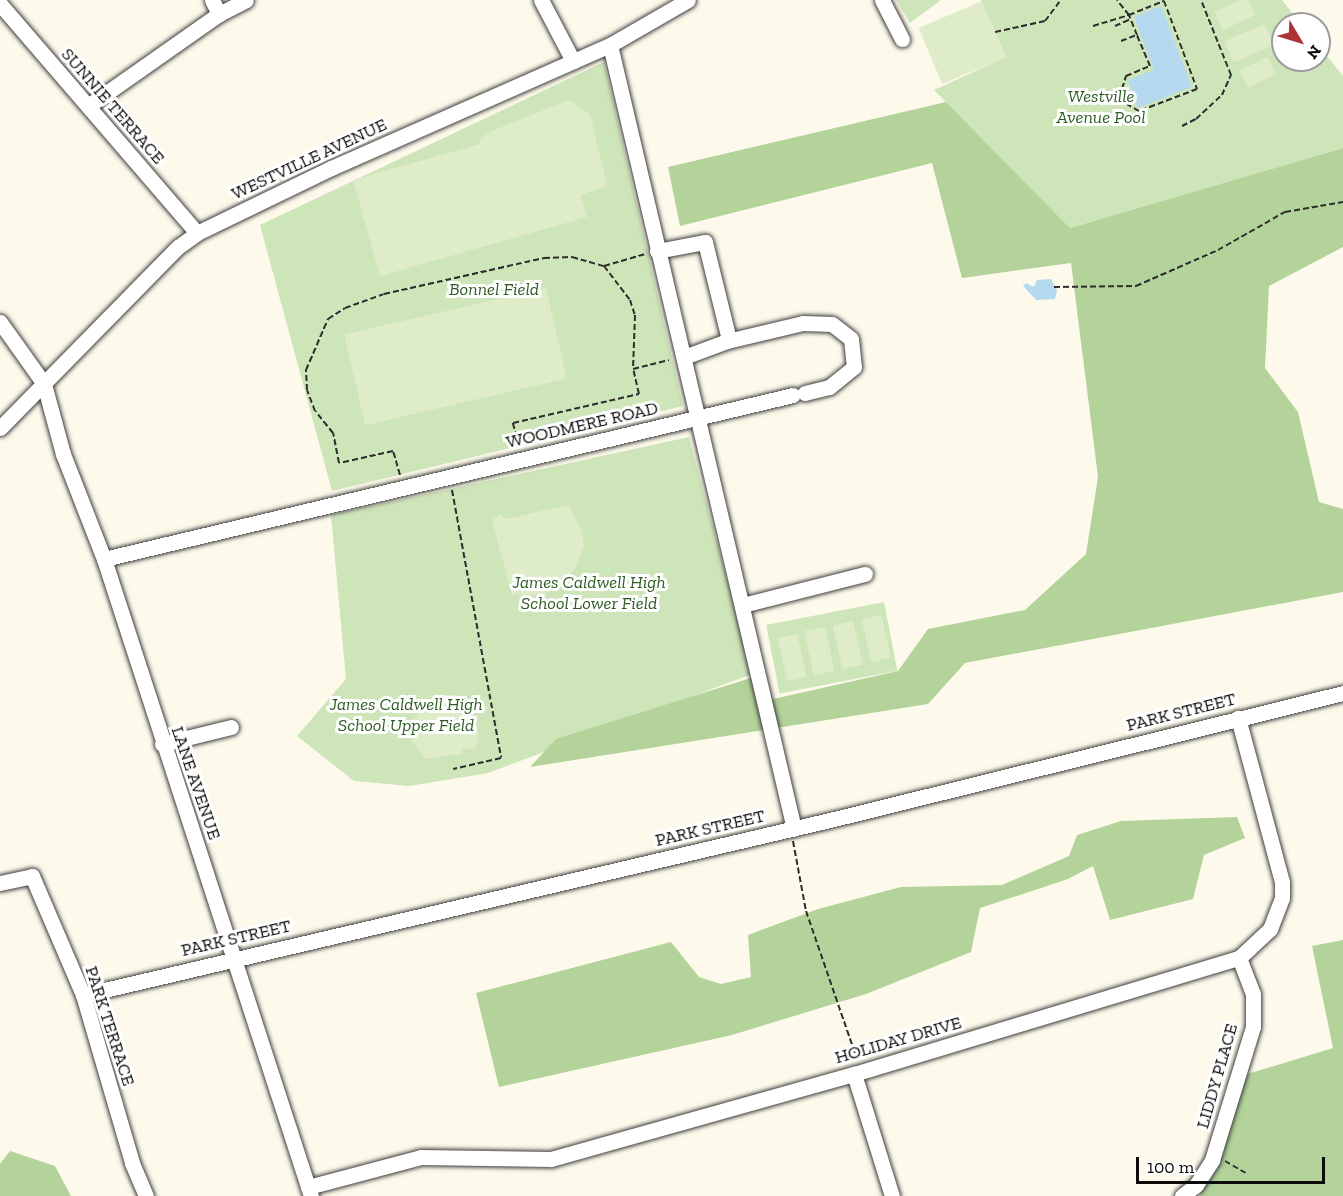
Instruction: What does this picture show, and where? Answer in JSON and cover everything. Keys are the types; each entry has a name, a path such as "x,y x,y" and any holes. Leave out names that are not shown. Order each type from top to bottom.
{"street":[{"path":"88,106 215,7 246,0"},
{"path":"541,0 573,61"},
{"name":"WESTVILLE AVENUE","path":"0,428 177,247 197,233 331,168 610,45 688,0"},
{"path":"882,0 902,39"},
{"name":"SUNNIE TERRACE","path":"0,4 197,233"},
{"path":"610,45 794,829"},
{"path":"657,250 705,242 729,340 684,357"},
{"path":"0,322 44,384"},
{"name":"WOODMERE ROAD","path":"104,559 403,486 830,387 854,367 851,339 832,324 803,323 729,340"},
{"name":"LANE AVENUE","path":"44,384 63,454 104,559 162,744 234,957 309,1192"},
{"path":"743,605 865,574"},
{"name":"PARK STREET","path":"83,995 234,957 794,829 1343,693"},
{"name":"HOLIDAY DRIVE","path":"309,1192 421,1157 551,1159 854,1074 1239,958 1270,929 1280,906 1282,882 1238,718"},
{"path":"162,744 231,727"},
{"name":"PARK TERRACE","path":"0,883 32,876 83,995 132,1163 145,1193"},
{"name":"LIDDY PLACE","path":"1182,1196 1204,1175 1214,1155 1253,1027 1253,994 1239,958"},
{"path":"854,1074 892,1196"}],"path":[{"path":"995,32 1045,21 1061,0"},
{"path":"1094,26 1130,15 1164,1 1197,89 1139,111 1128,105 1122,89 1126,76 1150,66 1130,15 1117,0"},
{"path":"1182,126 1196,119 1222,95 1231,75 1201,0"},
{"path":"1115,26 1131,19"},
{"path":"1121,41 1137,35"},
{"path":"1054,287 1136,286 1218,250 1285,212 1343,202"},
{"path":"403,486 393,452 339,463 333,433 315,411 307,390 306,370 328,319 345,308 384,294 400,294 544,258 572,257 604,266 657,250"},
{"path":"523,459 513,423 639,394 633,369 635,315 630,300 604,266"},
{"path":"633,369 684,357"},
{"path":"449,476 501,758 453,770"},
{"path":"794,829 792,846 806,911 858,1060 854,1074"},
{"path":"1214,1155 1246,1173"}],"green space":[{"path":"896,0 941,0 910,23"},
{"name":"Westville Avenue Pool","path":"981,0 1282,0 1292,12 1271,12 1271,72 1331,72 1331,61 1343,76 1343,148 1070,228 934,90 1006,57"},
{"path":"1240,0 1249,0 1255,15 1223,30 1215,12"},
{"path":"982,1 1006,57 942,84 918,28"},
{"path":"1265,24 1271,38 1271,46 1233,62 1224,41"},
{"path":"1268,57 1271,72 1276,74 1248,87 1240,70"},
{"name":"Bonnel Field","path":"604,62 683,406 332,491 260,225"},
{"path":"569,100 590,114 607,186 581,195 587,217 380,276 353,180 480,144 479,140 487,133"},
{"path":"946,102 1070,228 1343,148 1343,247 1269,286 1265,368 1298,412 1319,502 1343,509 1343,592 965,663 928,704 530,767 556,739 754,677 760,702 898,671 928,629 1025,610 1086,554 1098,477 1071,263 962,278 932,163 680,226 668,167"},
{"name":"Bonnel Field","path":"546,288 567,379 365,425 344,335"},
{"name":"James Caldwell High School Lower Field","path":"689,437 752,674 488,773 409,786 354,781 297,736 346,679 331,515"},
{"path":"568,505 581,529 584,545 576,568 555,589 543,594 512,595 492,520 500,515 506,519"},
{"path":"884,602 897,671 780,694 766,625"},
{"path":"881,615 891,658 871,662 862,619"},
{"path":"853,621 863,665 843,670 833,626"},
{"path":"825,627 834,671 814,675 804,631"},
{"path":"797,634 807,677 787,681 778,638"},
{"path":"440,695 456,695 471,704 479,740 474,750 463,748 462,754 425,759 412,741 410,725 425,704"},
{"path":"1237,817 1245,838 1204,855 1193,899 1110,920 1093,866 1068,879 980,908 971,952 866,994 732,1035 499,1087 476,993 671,942 699,977 721,984 751,977 748,935 818,909 901,887 1002,885 1069,856 1077,835 1121,821"},
{"path":"1343,940 1343,1196 1200,1196 1238,1077 1333,1048 1312,946"},
{"path":"10,1151 55,1166 71,1196 0,1196 0,1164"}],"water":[{"name":"Westville Avenue Pool","path":"1161,6 1192,87 1138,108 1128,80 1154,70 1134,17"},
{"path":"1051,279 1057,290 1055,299 1036,300 1023,286 1026,283 1034,287 1037,280"}],"park label":[{"name":"James Caldwell High School Upper Field","path":"406,715"}]}
